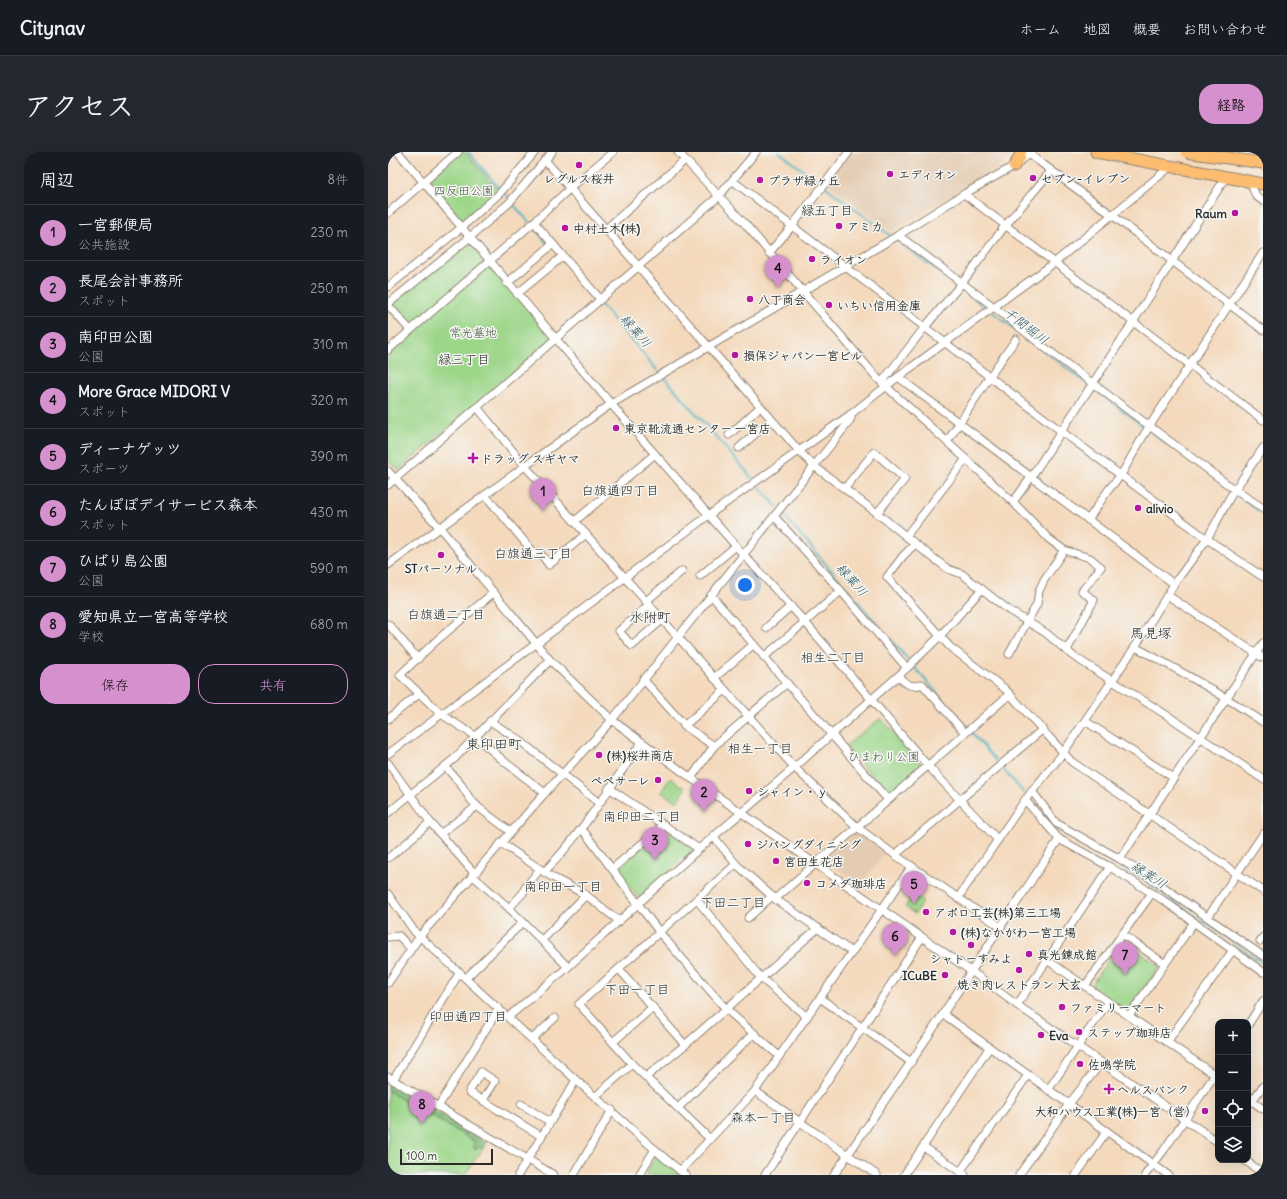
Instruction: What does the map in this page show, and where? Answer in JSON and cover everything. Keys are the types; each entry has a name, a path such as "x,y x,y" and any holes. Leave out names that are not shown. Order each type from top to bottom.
{"highway":[{"path":"1096,152 1263,184"},
{"path":"1186,152 1263,164"},
{"path":"1194,152 1240,156 1263,164"},
{"path":"1014,166 1020,157 1027,153"}],"street":[{"path":"398,152 610,404 791,606 928,766 998,840"},
{"path":"388,213 458,152"},
{"path":"388,287 461,228 500,193 534,152"},
{"path":"410,330 388,304 469,238 509,203 552,152"},
{"path":"388,350 534,222 569,188 613,152"},
{"path":"678,152 746,225 884,385 1013,502 1049,539 1064,550 1090,558 1101,567 1082,591 1094,600 1067,650"},
{"path":"388,485 719,196 756,152"},
{"path":"769,253 792,226 849,152"},
{"path":"1027,153 1112,215 1263,330"},
{"path":"545,160 709,346 771,420 814,466 878,513 915,544 948,568 962,574 1010,611 1046,633 1067,650 1263,779"},
{"path":"606,229 685,160"},
{"path":"388,565 610,404 895,237 964,194 1014,166"},
{"path":"388,754 709,515 851,414 884,385 898,377 1054,263 1170,167"},
{"path":"884,385 925,327 960,286 1005,226 1051,171"},
{"path":"1013,502 1032,476 1090,385 1133,322 1226,177"},
{"path":"733,181 1061,431 1207,539 1263,577"},
{"path":"1250,182 1256,196 1263,201"},
{"path":"964,194 1263,420"},
{"path":"534,222 600,299"},
{"path":"895,237 1044,347 1090,385 1233,493 1263,508"},
{"path":"507,283 553,244"},
{"path":"1088,520 1120,475 1148,428 1263,253"},
{"path":"517,294 563,256"},
{"path":"947,442 1016,339"},
{"path":"898,377 1174,584"},
{"path":"477,407 525,466 795,767 857,827 895,855 1001,927"},
{"path":"729,435 760,407"},
{"path":"388,983 410,948 420,936 545,793 612,720 677,636 849,422 852,418 851,414"},
{"path":"739,448 771,420"},
{"path":"958,898 1024,800 1063,753 1085,721 1135,647 1174,584 1207,539 1233,493 1263,448"},
{"path":"845,488 874,452 905,479 878,513"},
{"path":"575,521 655,454"},
{"path":"906,536 966,459"},
{"path":"388,471 440,528 550,660 612,720 691,778 816,863 971,971 1017,1005 1215,1140"},
{"path":"485,496 535,554 540,553 549,565 586,534"},
{"path":"774,516 907,668"},
{"path":"915,544 903,556 887,577 950,647 1010,694 1072,762 1263,891"},
{"path":"700,576 736,546"},
{"path":"1009,654 1037,604 1039,591 1044,580 1064,550"},
{"path":"663,619 632,646 619,631 682,571"},
{"path":"508,1017 568,967 713,836 795,767 907,668 940,636 982,589"},
{"path":"764,657 841,591"},
{"path":"493,593 436,641 400,675 441,714 475,736 505,762 545,793"},
{"path":"711,595 888,800"},
{"path":"1167,595 1263,658"},
{"path":"766,628 791,606"},
{"path":"388,624 418,658"},
{"path":"1120,859 1150,816 1263,643"},
{"path":"714,678 753,645"},
{"path":"1135,647 1227,698 1263,722"},
{"path":"388,813 409,794 445,766 550,660"},
{"path":"898,676 910,686 914,687 922,684 965,733"},
{"path":"643,679 684,726 714,746"},
{"path":"691,778 714,746 786,683"},
{"path":"684,726 725,690"},
{"path":"388,719 420,694"},
{"path":"748,918 816,863 1010,694"},
{"path":"490,721 519,740 599,803"},
{"path":"1085,721 1174,778"},
{"path":"895,855 1043,729"},
{"path":"509,908 523,893 524,888 561,855 582,829 642,742"},
{"path":"388,763 430,822 473,874 568,967"},
{"path":"445,766 462,786 470,799 511,832"},
{"path":"609,788 699,849"},
{"path":"1032,791 1056,823 1120,859 1158,883 1263,956"},
{"path":"1024,800 1059,839 1110,867 1152,893 1263,972"},
{"path":"440,834 477,806"},
{"path":"388,858 430,822"},
{"path":"612,869 664,825"},
{"path":"582,829 660,933 726,1008 779,1056"},
{"path":"1208,917 1263,834"},
{"path":"713,836 736,864 773,898 852,952"},
{"path":"834,1175 1059,839"},
{"path":"501,843 542,871 586,895 619,921"},
{"path":"710,1139 632,1064 579,1004 736,864"},
{"path":"388,894 414,932 460,972 576,1080 683,1173 710,1139 755,1091 912,866"},
{"path":"1017,1005 1110,867"},
{"path":"1086,986 1152,893"},
{"path":"542,940 586,895"},
{"path":"697,900 761,978 807,1017"},
{"path":"466,978 523,922"},
{"path":"1129,1016 1194,922"},
{"path":"646,1077 685,1045 818,928"},
{"path":"1122,934 1165,964"},
{"path":"388,937 399,936 410,948"},
{"path":"765,1175 922,937"},
{"path":"1167,1042 1233,950"},
{"path":"1047,960 1167,1042 1215,1073"},
{"path":"619,969 685,1045"},
{"path":"460,972 391,1079 554,1175"},
{"path":"820,998 911,1062"},
{"path":"1251,1020 1263,1001"},
{"path":"1048,1090 1108,1002"},
{"path":"613,1042 653,1007"},
{"path":"438,1107 499,1008"},
{"path":"943,1014 1168,1175"},
{"path":"532,1039 555,1018"},
{"path":"678,1108 754,1033"},
{"path":"904,1175 989,1048"},
{"path":"1019,1175 1069,1104 1101,1063"},
{"path":"596,1096 632,1064"},
{"path":"482,1100 495,1081 481,1072 469,1092 541,1136"},
{"path":"924,1147 963,1173 1028,1075"},
{"path":"1144,1175 1164,1150 1215,1077"},
{"path":"518,1175 576,1080"},
{"path":"1251,1099 1263,1086"},
{"path":"755,1091 877,1175"},
{"path":"1251,1101 1263,1109"},
{"path":"521,1104 550,1122"},
{"path":"574,1175 612,1110"},
{"path":"1076,1175 1107,1131"},
{"path":"639,1175 655,1149"},
{"path":"1248,1163 1263,1174"}],"shaded area":[{"path":"849,152 1008,152 1009,157 999,168 891,231 825,182"},
{"path":"855,832 885,852 861,885 827,861 826,857"}],"green space":[{"name":"四反田公園","path":"458,152 465,152 500,193 461,228 424,182"},
{"name":"常光墓地","path":"470,241 554,338 400,469 396,469 388,460 388,355 417,330 393,303"},
{"name":"ひまわり公園","path":"881,718 922,765 889,795 845,746"},
{"path":"670,778 685,788 677,802 661,792"},
{"path":"664,829 692,847 693,850 639,899 616,870"},
{"path":"913,894 923,901 915,914 905,907"},
{"path":"1122,940 1160,966 1128,1011 1091,985"},
{"path":"388,1079 424,1104 487,1143 484,1147 474,1149 474,1141 424,1112 424,1105 418,1108 409,1109 403,1100 388,1091"},
{"path":"388,1091 484,1147 465,1175 388,1175"},
{"path":"656,1156 680,1175 645,1175"}],"waterway":[{"name":"縁葉川","path":"468,152 500,189"},
{"name":"千間堀川","path":"779,152 891,236"},
{"name":"縁葉川","path":"504,193 508,197"},
{"name":"縁葉川","path":"512,203 529,222"},
{"name":"縁葉川","path":"534,227 546,242"},
{"name":"千間堀川","path":"895,239 957,285"},
{"name":"千間堀川","path":"961,288 987,309"},
{"name":"縁葉川","path":"600,304 658,371"},
{"name":"千間堀川","path":"991,311 1146,428"},
{"name":"縁葉川","path":"664,377 752,478"},
{"name":"千間堀川","path":"1149,430 1171,447"},
{"name":"縁葉川","path":"759,487 777,507"},
{"name":"千間堀川","path":"1238,496 1263,514"},
{"name":"縁葉川","path":"781,512 909,661"},
{"name":"縁葉川","path":"914,667 966,726"},
{"name":"縁葉川","path":"971,732 997,762"},
{"name":"縁葉川","path":"1002,768 1024,793"},
{"name":"縁葉川","path":"1029,798 1053,826 1151,885 1263,963"}],"place":[{"name":"レグルス桜井","path":"579,165"},
{"name":"エディオン","path":"890,174"},
{"name":"セブン-イレブン","path":"1033,178"},
{"name":"プラザ緑ヶ丘","path":"760,180"},
{"name":"Raum","path":"1235,213"},
{"name":"アミカ","path":"839,226"},
{"name":"中村土木(株)","path":"565,228"},
{"name":"ライオン","path":"812,259"},
{"name":"More Grace MIDORI V","path":"778,288"},
{"name":"八丁商会","path":"750,299"},
{"name":"いちい信用金庫","path":"829,305"},
{"name":"損保ジャパン一宮ビル","path":"735,355"},
{"name":"東京靴流通センター 一宮店","path":"616,428"},
{"name":"ドラッグ スギヤマ","path":"473,458"},
{"name":"alivio","path":"1138,508"},
{"name":"一宮郵便局","path":"543,511"},
{"name":"STパーソナル","path":"441,555"},
{"name":"(株)桜井商店","path":"599,755"},
{"name":"ぺぺサーレ","path":"658,780"},
{"name":"シャイン・ｙ","path":"749,791"},
{"name":"長尾会計事務所","path":"704,812"},
{"name":"ジパングダイニング","path":"748,844"},
{"name":"南印田公園","path":"655,860"},
{"name":"宮田生花店","path":"776,861"},
{"name":"コメダ珈琲店","path":"807,883"},
{"name":"ディーナゲッツ","path":"914,904"},
{"name":"アポロ工芸(株)第三工場","path":"926,912"},
{"name":"(株)なかがわ一宮工場","path":"953,932"},
{"name":"シャトーすみよ","path":"971,945"},
{"name":"真光錬成館","path":"1029,954"},
{"name":"たんぽぽデイサービス森本","path":"895,956"},
{"name":"焼き肉レストラン 大玄","path":"1019,970"},
{"name":"ICuBE","path":"945,975"},
{"name":"ひばり島公園","path":"1125,975"},
{"name":"ファミリーマート","path":"1062,1007"},
{"name":"ステップ珈琲店","path":"1079,1032"},
{"name":"Eva","path":"1041,1035"},
{"name":"佐鳴学院","path":"1080,1064"},
{"name":"ヘルスバンク","path":"1109,1089"},
{"name":"大和ハウス工業(株)一宮（営）","path":"1205,1111"},
{"name":"愛知県立一宮高等学校","path":"422,1124"}],"district":[{"name":"緑五丁目","path":"827,210"},
{"name":"緑三丁目","path":"464,359"},
{"name":"白旗通四丁目","path":"620,490"},
{"name":"白旗通三丁目","path":"533,553"},
{"name":"白旗通二丁目","path":"446,614"},
{"name":"水附町","path":"650,617"},
{"name":"馬見塚","path":"1151,633"},
{"name":"相生二丁目","path":"833,657"},
{"name":"東印田町","path":"494,744"},
{"name":"相生一丁目","path":"760,748"},
{"name":"南印田二丁目","path":"642,816"},
{"name":"南印田一丁目","path":"563,886"},
{"name":"下田二丁目","path":"733,902"},
{"name":"下田一丁目","path":"637,989"},
{"name":"印田通四丁目","path":"468,1016"},
{"name":"森本一丁目","path":"763,1117"}]}
